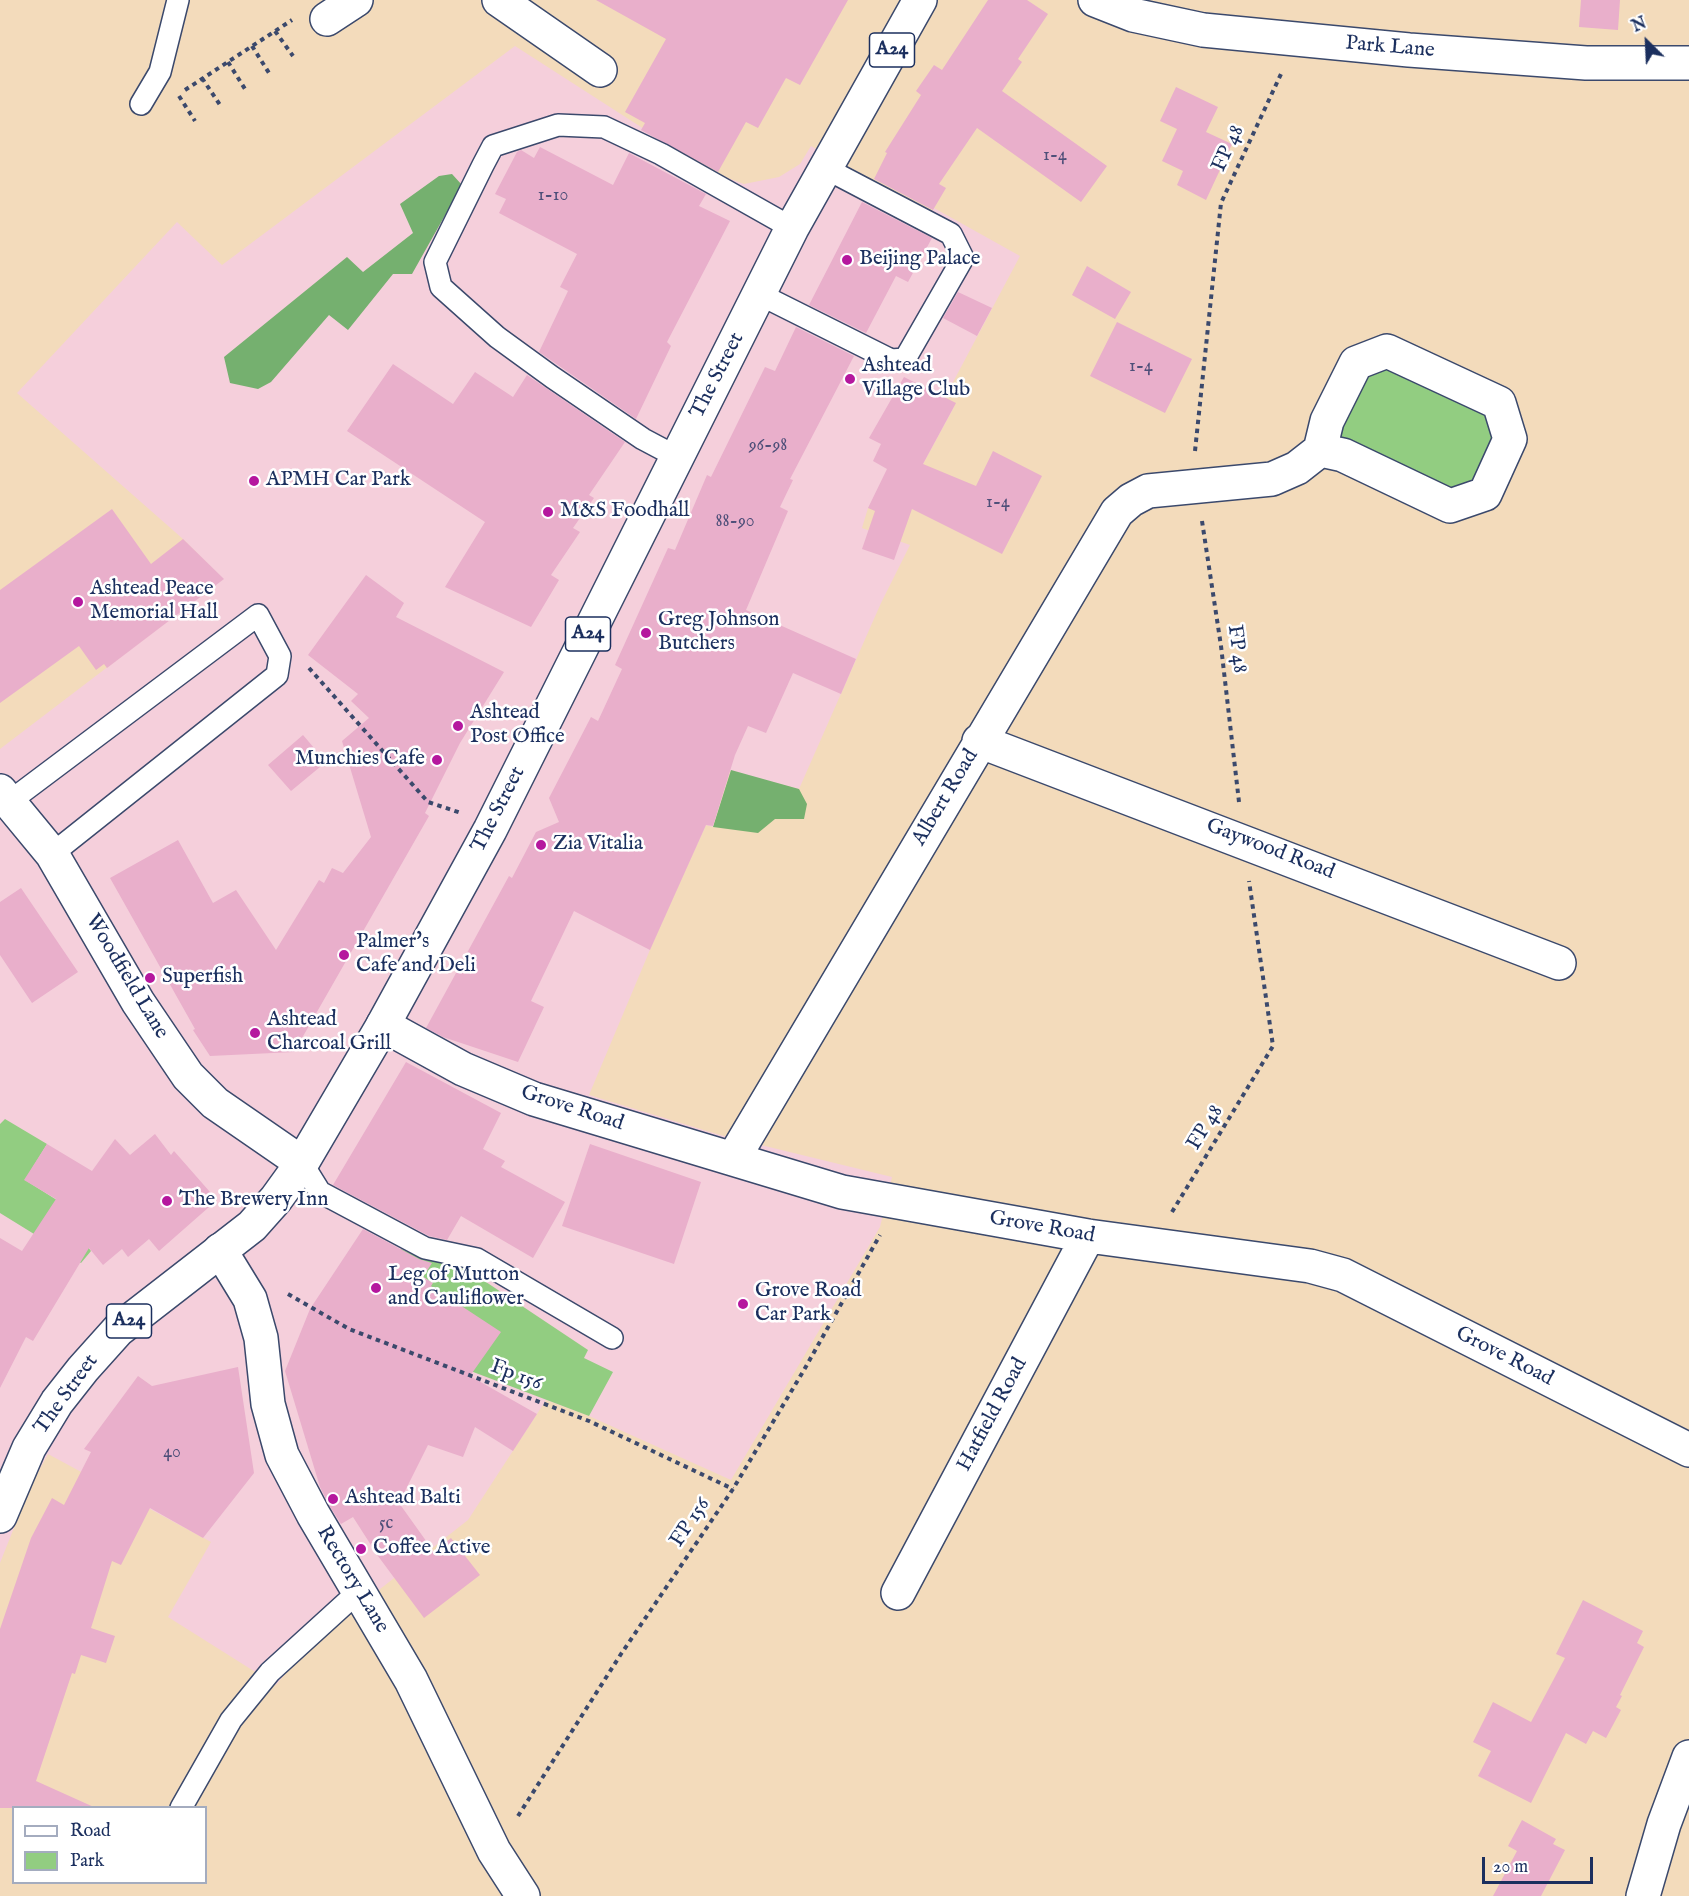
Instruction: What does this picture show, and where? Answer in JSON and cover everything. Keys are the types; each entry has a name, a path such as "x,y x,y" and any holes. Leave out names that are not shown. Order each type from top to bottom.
{"main road":[{"path":"315,17 356,0"},
{"path":"499,0 600,70"},
{"name":"The Street","path":"0,1516 29,1448 57,1402 83,1369 118,1330 252,1226 276,1199 302,1163 383,1025 490,830 792,228 920,0"},
{"name":"Park Lane","path":"1095,0 1133,15 1203,30 1586,63 1689,63"},
{"path":"1387,351 1499,403 1510,439 1485,494 1450,506 1343,455 1320,450 1327,421 1356,363 1387,351"},
{"name":"Albert Road","path":"733,1159 1117,512 1131,500 1148,491 1272,479 1297,468 1320,450"},
{"name":"Gaywood Road","path":"979,741 1559,963"},
{"name":"Woodfield Lane","path":"5,796 52,854 138,1002 188,1076 215,1103 302,1163"},
{"name":"Grove Road","path":"383,1025 464,1069 534,1099 842,1192 1088,1236 1310,1266 1343,1275 1689,1450"},
{"name":"Hatfield Road","path":"898,1593 1088,1236"},
{"name":"Rectory Lane","path":"220,1250 250,1299 261,1338 268,1404 282,1455 313,1514 411,1680 494,1851 523,1896"},
{"path":"1642,1896 1689,1757"}],"lane":[{"path":"141,104 160,72 178,0"},
{"path":"677,457 643,439 497,338 441,287 435,262 494,146 558,125 604,128 661,154 792,228"},
{"path":"759,294 891,360 905,359 963,258 951,234 825,168"},
{"path":"5,796 258,615 280,656 277,675 52,854"},
{"path":"302,1163 320,1192 425,1248 477,1259 612,1338"},
{"path":"181,1806 231,1720 270,1672 359,1591"}],"path":[{"path":"195,121 178,94 275,31 315,17"},
{"path":"275,31 293,56"},
{"name":"FP 48","path":"1161,1247 1169,1216 1273,1046 1242,840 1221,646 1193,470 1221,203 1282,71 1292,39"},
{"path":"252,46 270,73"},
{"path":"228,62 245,89"},
{"path":"202,78 220,105"},
{"path":"280,656 296,654 428,802 456,810 490,830"},
{"name":"FP 156","path":"494,1851 621,1654 732,1489 804,1370 898,1203"},
{"name":"Fp 156","path":"288,1294 349,1329 589,1421 732,1489"}],"shaded area":[{"path":"515,46 711,172 744,184 779,177 800,164 811,146 931,213 934,208 1020,256 943,401 954,407 923,464 868,508 862,528 910,545 881,603 799,789 730,771 713,827 706,825 663,919 589,1095 720,1135 892,1177 880,1227 731,1480 589,1416 546,1400 468,1520 347,1615 295,1662 276,1685 168,1617 211,1542 48,1454 31,1485 0,1563 0,749 223,579 183,539 17,393 177,222 222,265"}],"green space":[{"path":"452,174 462,185 412,274 393,274 348,330 329,315 271,382 258,389 230,383 224,357 347,257 363,272 413,233 400,204 439,176"},
{"path":"1387,368 1485,415 1496,445 1477,481 1446,489 1340,440 1336,429 1361,377"},
{"path":"731,770 799,789 807,804 804,819 775,819 758,833 713,827"},
{"path":"5,1119 47,1144 25,1180 79,1214 81,1238 91,1251 81,1263 0,1213 0,1124"},
{"path":"401,1249 421,1258 468,1270 588,1350 584,1358 613,1372 589,1416 439,1359 426,1292 432,1283 395,1257"}],"building":[{"path":"596,0 848,0 800,85 786,78 758,128 746,122 718,172 641,130 645,123 625,112 666,39"},
{"path":"988,0 1027,0 1048,14 1018,59 1022,62 1002,91 1107,166 1081,202 977,128 939,184 946,188 933,210 874,179 887,153 885,152 921,95 916,91 934,65 942,70"},
{"path":"1581,0 1620,0 1618,30 1579,27"},
{"path":"1176,87 1218,107 1206,132 1232,144 1206,200 1177,185 1183,171 1162,161 1177,129 1160,121"},
{"path":"540,147 613,185 629,153 706,194 699,206 730,221 667,342 671,346 636,419 539,352 568,291 560,287 577,254 499,213 506,199 495,194 517,152 521,150 534,158"},
{"path":"862,202 932,238 908,282 896,276 866,333 809,305"},
{"path":"1087,266 1131,292 1115,319 1072,295"},
{"path":"958,292 992,308 977,336 943,318"},
{"path":"1117,322 1192,359 1165,413 1090,376"},
{"path":"796,327 854,356 790,479 793,480 780,507 788,511 746,610 856,659 841,694 793,673 766,733 748,726 735,755 713,826 706,825 650,950 574,911 531,1001 544,1007 518,1062 443,1037 426,1028 509,876 512,878 536,832 559,822 549,798 591,717 598,721 622,669 615,665 668,548 675,550 707,475 711,477 765,367 775,371"},
{"path":"393,364 453,404 475,372 513,397 527,375 625,442 589,495 594,498 573,528 580,532 551,575 559,580 531,627 445,587 485,522 347,431"},
{"path":"904,377 956,403 923,464 976,486 993,451 1042,476 1002,554 912,509 894,560 862,549 875,511 868,508 887,469 873,461 881,444 869,438"},
{"name":"Ashtead Peace Memorial Hall","path":"112,509 151,564 183,539 224,579 107,668 104,664 96,670 79,646 0,703 0,590"},
{"path":"366,575 404,603 396,617 504,672 460,743 425,813 429,816 294,1052 210,1056 193,1030 195,1029 110,878 178,840 213,903 236,890 276,950 319,880 324,883 332,868 343,873 371,837 342,741 369,718 351,701 358,694 308,655"},
{"path":"303,735 326,762 291,791 268,765"},
{"path":"21,888 78,972 32,1003 0,955 0,902"},
{"path":"406,1062 501,1113 483,1149 505,1161 501,1167 565,1202 533,1258 461,1216 447,1240 429,1236 333,1185"},
{"path":"155,1134 171,1155 174,1151 217,1200 159,1251 149,1239 128,1257 122,1249 103,1265 89,1248 33,1341 26,1337 0,1388 0,1238 22,1251 56,1199 24,1180 47,1144 92,1171 115,1139 130,1155"},
{"path":"590,1144 701,1182 674,1264 562,1226"},
{"path":"363,1229 419,1259 432,1263 423,1277 433,1283 431,1286 501,1332 470,1376 537,1414 513,1451 475,1427 463,1457 428,1445 399,1503 434,1552 451,1538 480,1575 424,1618 378,1556 353,1517 341,1524 329,1505 320,1487 285,1371 310,1309"},
{"path":"238,1367 254,1473 203,1538 150,1508 121,1565 112,1561 91,1628 115,1636 106,1663 81,1655 75,1674 72,1673 36,1781 92,1806 0,1808 0,1629 31,1538 52,1498 64,1505 91,1452 84,1449 138,1376 152,1386"},
{"path":"1583,1600 1643,1631 1637,1643 1644,1647 1620,1695 1622,1696 1616,1707 1621,1710 1606,1738 1593,1731 1586,1744 1566,1733 1531,1803 1478,1776 1491,1751 1473,1742 1493,1702 1531,1722 1565,1658 1556,1654"},
{"path":"1522,1820 1556,1839 1553,1844 1565,1850 1541,1896 1493,1896 1517,1851 1508,1846"}],"place":[{"name":"Beijing Palace","path":"847,260"},
{"name":"Ashtead Village Club","path":"850,379"},
{"name":"APMH Car Park","path":"254,481"},
{"name":"M&S Foodhall","path":"548,512"},
{"name":"Ashtead Peace Memorial Hall","path":"78,602"},
{"name":"Greg Johnson Butchers","path":"646,633"},
{"name":"Ashtead Post Office","path":"458,726"},
{"name":"Munchies Cafe","path":"437,760"},
{"name":"Zia Vitalia","path":"541,845"},
{"name":"Palmer's Cafe and Deli","path":"344,955"},
{"name":"Superfish","path":"150,978"},
{"name":"Ashtead Charcoal Grill","path":"255,1033"},
{"name":"The Brewery Inn","path":"167,1201"},
{"name":"Leg of Mutton and Cauliflower","path":"376,1288"},
{"name":"Grove Road Car Park","path":"743,1304"},
{"name":"Ashtead Balti","path":"333,1499"},
{"name":"Coffee Active","path":"361,1549"}]}
